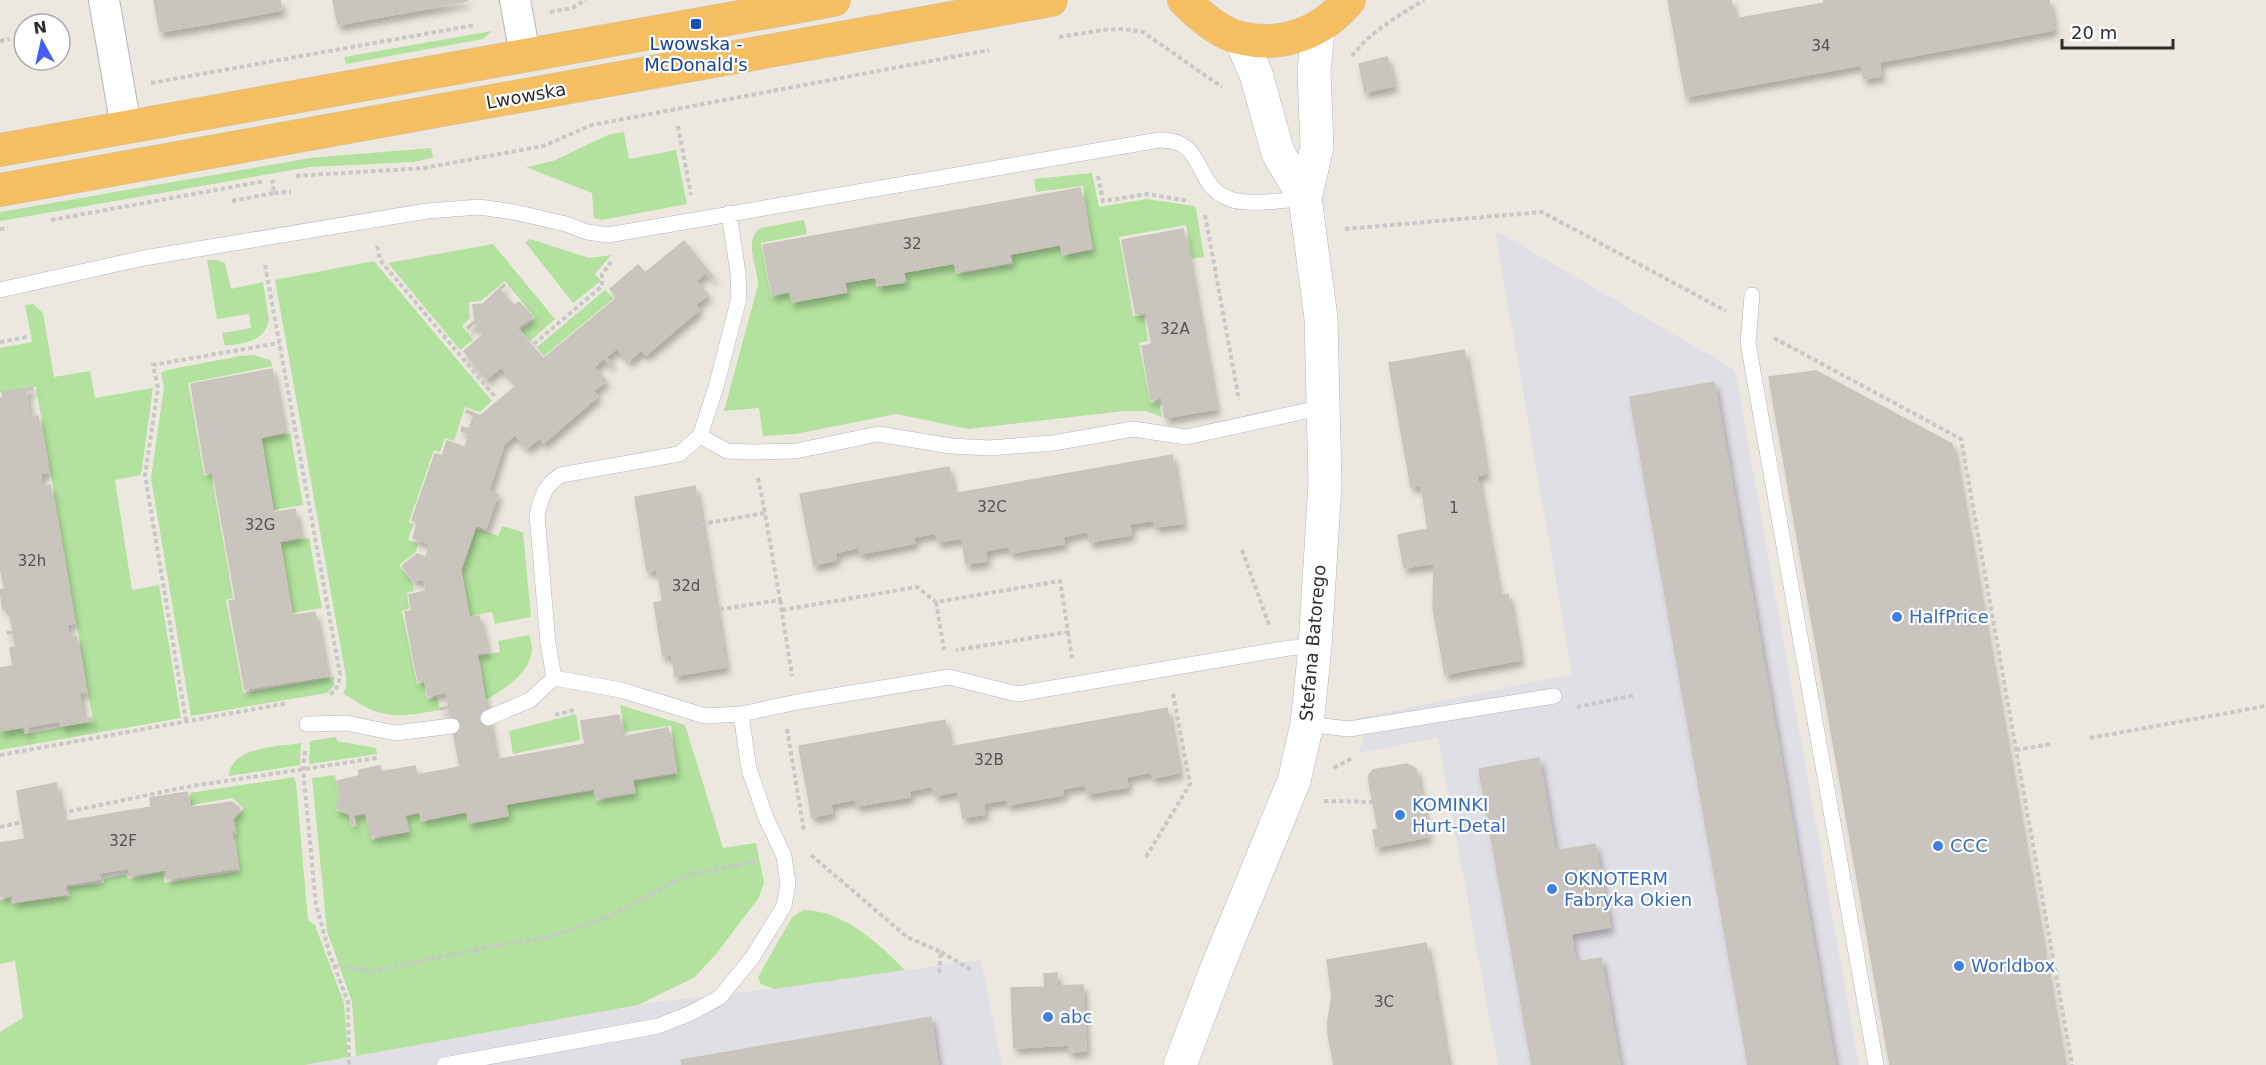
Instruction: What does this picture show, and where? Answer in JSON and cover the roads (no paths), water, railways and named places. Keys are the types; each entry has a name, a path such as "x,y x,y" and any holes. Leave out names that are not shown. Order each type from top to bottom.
{"highway":[{"path":"0,150 834,0"},
{"name":"Lwowska","path":"0,190 1051,0"},
{"path":"1184,0 1205,20 1240,38 1280,41 1318,29 1337,14 1349,0"}],"street":[{"path":"104,0 126,127"},
{"path":"517,9 525,55"},
{"name":"Stefana Batorego","path":"1180,1065 1294,781 1307,723 1315,647 1325,483 1321,318 1305,198 1317,147 1314,71 1318,29"},
{"name":"Stefana Batorego","path":"1240,38 1256,74 1278,153 1305,198"}],"lane":[{"path":"0,290 144,258 427,211 479,207 514,212 566,224 587,232 608,235 1159,140 1173,140 1186,146 1196,158 1209,185 1231,200 1266,201 1305,198"},
{"path":"554,678 547,631 537,515 542,497 549,483 561,475 679,454 700,436 716,387 739,298 736,250 729,213"},
{"path":"1752,295 1750,355 1876,1065"},
{"path":"700,436 727,451 796,451 878,434 951,446 989,448 1053,443 1133,429 1186,437 1324,407"},
{"path":"554,678 621,690 705,716 741,714 949,677 1017,694 1278,650 1315,647"},
{"path":"488,718 530,700 554,678"},
{"path":"1307,723 1349,729 1554,696"},
{"path":"444,1065 658,1026 691,1013 720,997 752,958 784,906 788,884 784,856 766,818 749,769 741,714"},
{"path":"307,724 346,723 395,733 453,726"}],"place":[{"name":"Lwowska - McDonald's","path":"696,24"},
{"name":"HalfPrice","path":"1897,617"},
{"name":"KOMINKI Hurt-Detal","path":"1400,815"},
{"name":"CCC","path":"1938,846"},
{"name":"OKNOTERM Fabryka Okien","path":"1552,889"},
{"name":"Worldbox","path":"1959,966"},
{"name":"abc","path":"1048,1017"}]}
